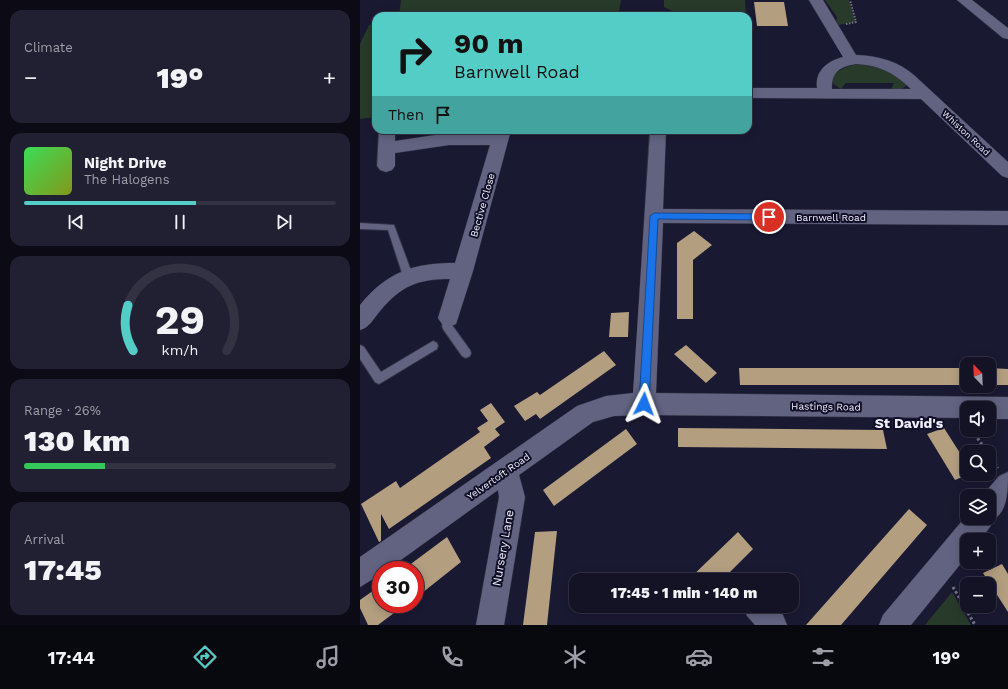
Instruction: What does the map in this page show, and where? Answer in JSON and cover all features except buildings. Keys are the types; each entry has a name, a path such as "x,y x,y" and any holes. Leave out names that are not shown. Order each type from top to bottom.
{"street":[{"path":"816,0 852,60"},
{"path":"964,0 1008,35"},
{"name":"Whiston Road","path":"825,93 824,80 829,70 837,65 852,60 873,61 893,67 904,74 1008,172"},
{"path":"752,93 925,94"},
{"path":"386,171 387,134"},
{"path":"644,404 658,134"},
{"name":"Bective Close","path":"387,148 449,139 501,135 449,318"},
{"name":"Barnwell Road","path":"654,216 1008,218"},
{"path":"360,321 384,291 408,276 423,271 463,271"},
{"name":"Hastings Road","path":"644,404 1008,408"},
{"name":"Yelvertoft Road","path":"360,573 503,472 596,409 607,405 644,404"},
{"name":"Nursery Lane","path":"490,625 512,497 509,482 503,472"},
{"path":"996,500 1008,485"},
{"path":"893,625 975,525"},
{"path":"763,613 773,625"}],"lane":[{"path":"360,226 391,227 408,276"},
{"path":"449,318 446,326 466,353"},
{"path":"360,350 379,379 433,346"}],"path":[{"path":"832,27 856,22 850,0"},
{"path":"941,567 975,625"}],"green space":[{"path":"401,0 621,0 619,12 400,12"},
{"path":"664,0 745,0 746,12 674,12 664,7"},
{"path":"825,0 849,0 855,22 838,25 836,22 837,17"},
{"path":"369,25 372,25 372,118 360,119 360,44"},
{"path":"865,64 888,69 906,84 906,86 902,89 891,89 894,83 846,83 841,89 832,83 832,77 843,68 851,65"},
{"path":"952,592 960,606 960,613 964,613 971,625 925,625"}],"district":[{"name":"St David's","path":"909,423"}],"route":[{"path":"644,404 654,216 769,217"}]}
